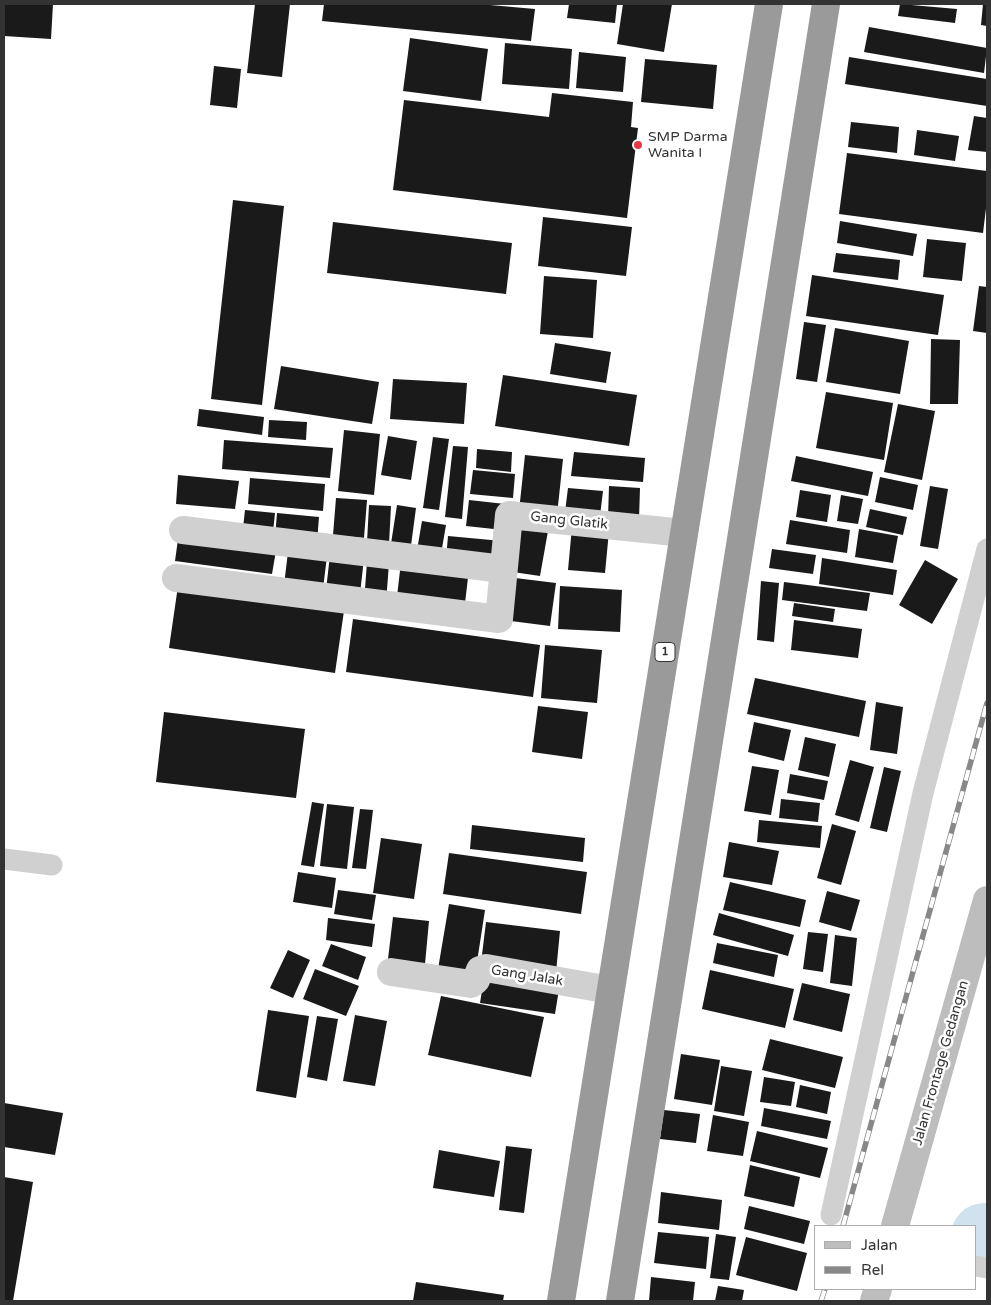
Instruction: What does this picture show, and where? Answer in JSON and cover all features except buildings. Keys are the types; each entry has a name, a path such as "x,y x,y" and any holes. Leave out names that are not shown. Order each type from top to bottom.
{"highway":[{"name":"1","path":"561,1301 769,4"},
{"path":"620,1301 826,4"}],"street":[{"name":"Gang Glatik","path":"503,569 509,515 684,534"},
{"path":"176,578 499,619 503,569 183,530"},
{"name":"Jalan Frontage Gedangan","path":"895,1225 987,900"},
{"name":"Gang Jalak","path":"391,972 471,984 476,980 480,970 486,968 610,990"}],"lane":[{"path":"831,1214 923,793 987,549"},
{"path":"4,859 52,866"}],"railway":[{"path":"843,1225 987,703"},
{"path":"821,1301 825,1290"}],"place":[{"name":"SMP Darma Wanita I","path":"638,145"}]}
